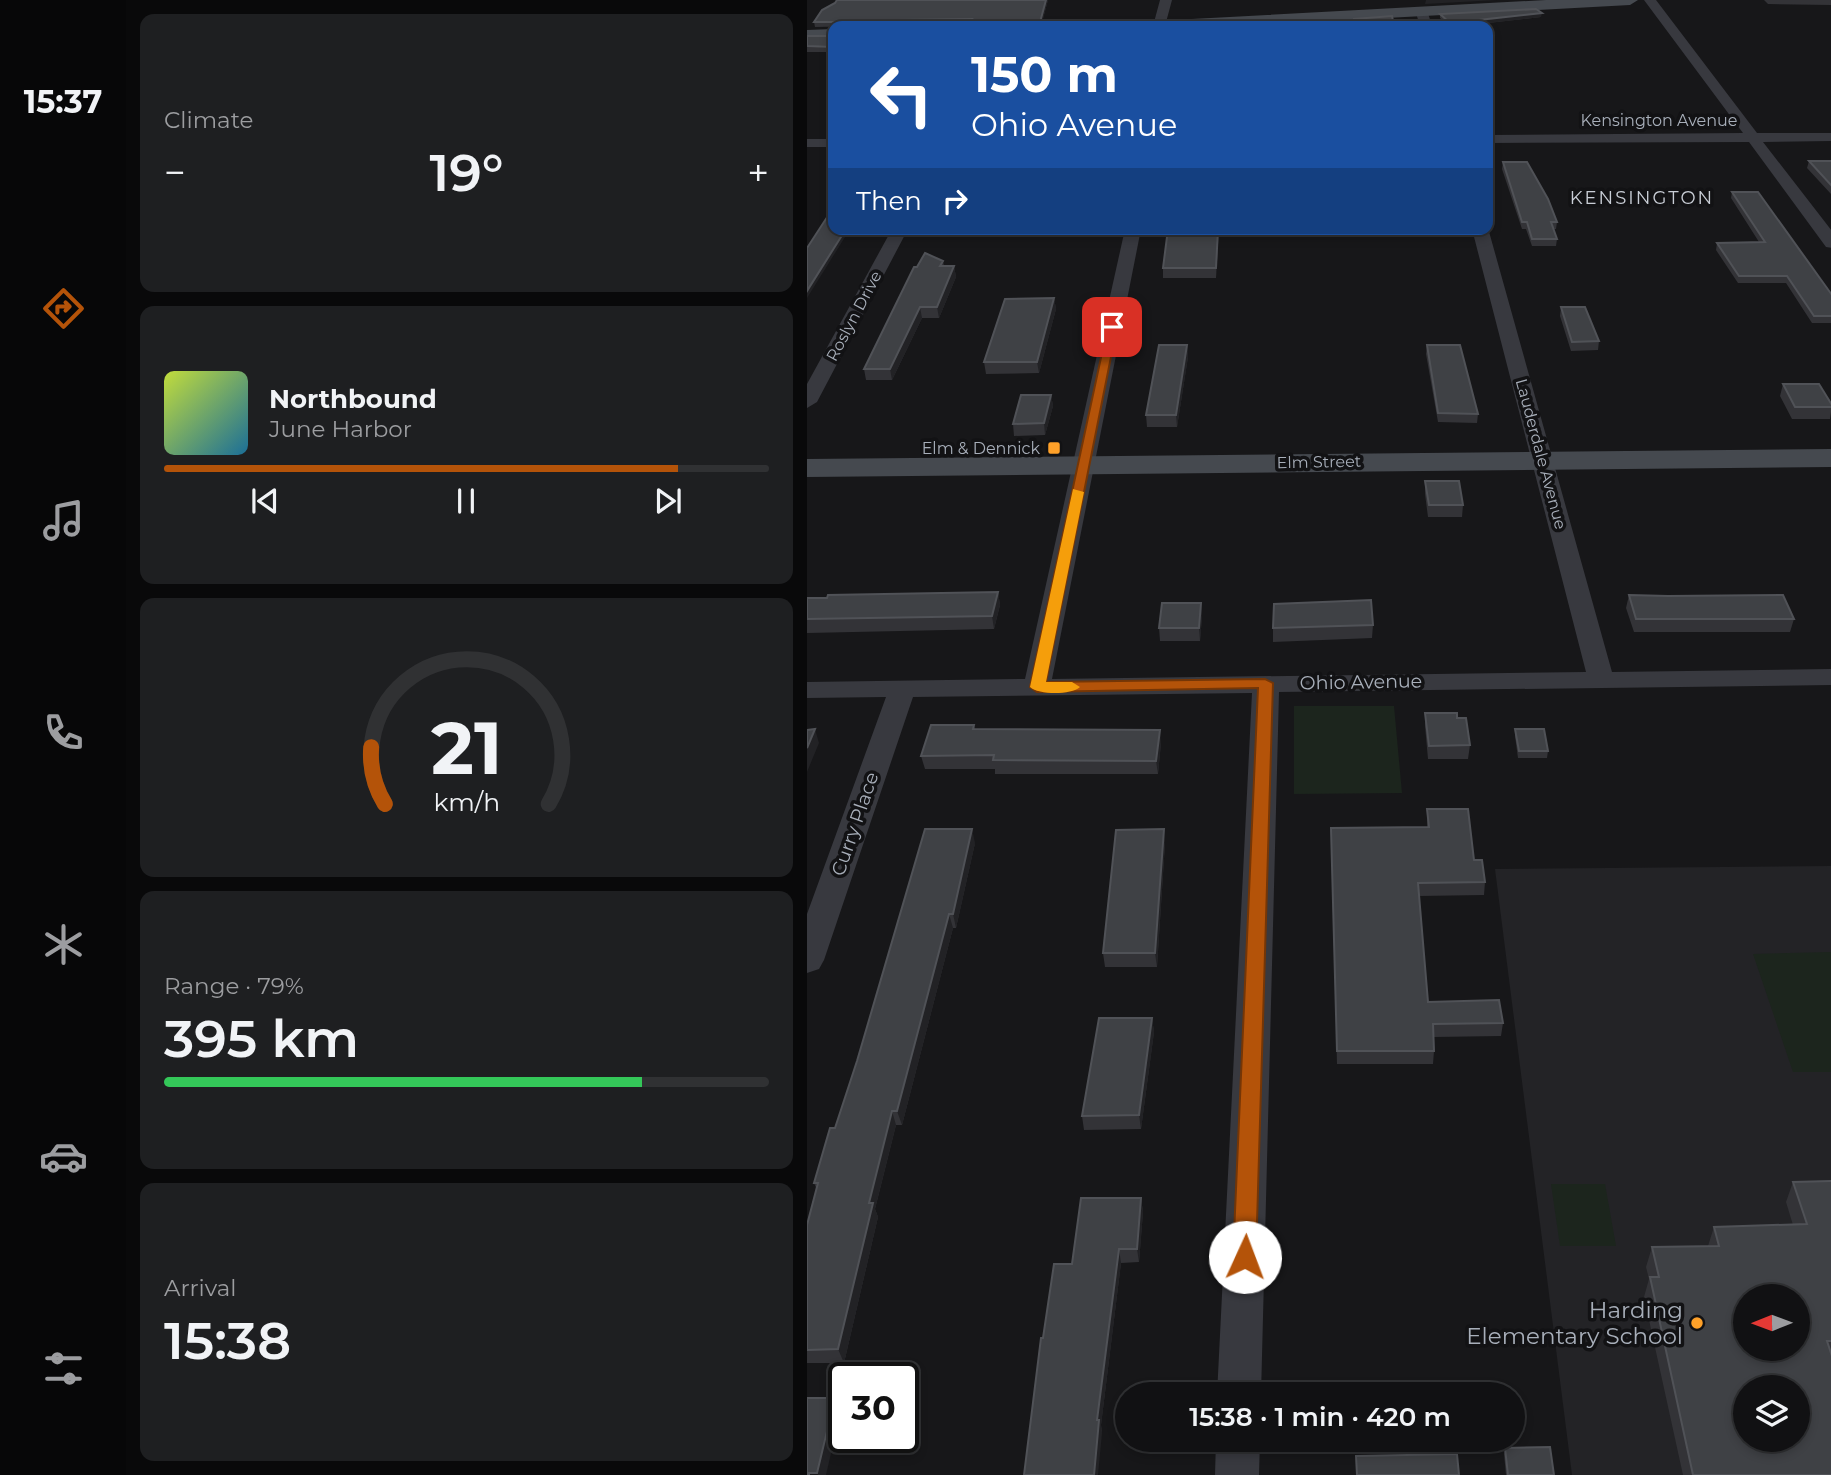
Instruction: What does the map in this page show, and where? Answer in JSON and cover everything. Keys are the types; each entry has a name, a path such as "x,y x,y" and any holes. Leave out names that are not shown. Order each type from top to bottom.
{"street":[{"path":"1160,21 1166,0"},
{"path":"1331,21 1424,18 1630,0"},
{"path":"1650,0 1831,243"},
{"path":"807,35 828,34"},
{"name":"Kensington Avenue","path":"1493,139 1831,137"},
{"path":"807,143 828,143"},
{"name":"Roslyn Drive","path":"807,402 897,235"},
{"path":"1037,687 1132,235"},
{"name":"Lauderdale Avenue","path":"1482,235 1601,680"},
{"name":"Elm Street","path":"807,468 1831,458"},
{"name":"Ohio Avenue","path":"807,690 1831,677"},
{"path":"1239,1382 1265,683"},
{"name":"Curry Place","path":"807,960 902,688"},
{"path":"1237,1475 1238,1452"}],"shaded area":[{"path":"1294,706 1394,706 1402,793 1294,794"},
{"path":"1831,866 1831,1475 1572,1475 1495,869"},
{"path":"1831,952 1831,1072 1793,1072 1753,954"},
{"path":"1551,1184 1605,1184 1616,1246 1560,1246"}],"building":[{"path":"837,0 1046,0 1040,21 971,21 972,19 814,22 822,10"},
{"path":"1536,9 1542,13 1479,21 1448,21 1440,14"},
{"path":"1392,16 1393,21 1354,21"},
{"path":"807,36 828,36 828,47 807,46"},
{"path":"1809,161 1832,161 1832,186"},
{"path":"1503,162 1527,162 1548,199 1557,222 1551,222 1557,239 1532,239 1527,222 1522,222"},
{"path":"1732,192 1758,192 1832,295 1832,316 1814,316 1787,276 1739,276 1717,243 1765,242"},
{"path":"828,216 828,235 842,235 807,291 807,248"},
{"path":"1167,235 1218,235 1216,268 1163,268"},
{"path":"925,253 943,261 940,266 954,266 937,307 920,307 890,369 864,369 914,267 917,267"},
{"path":"1054,298 1037,362 984,362 1005,299"},
{"path":"1561,307 1585,307 1599,341 1572,342"},
{"path":"1159,345 1187,345 1176,415 1146,415"},
{"path":"1427,345 1460,345 1478,414 1438,413"},
{"path":"1783,384 1819,384 1832,407 1795,407"},
{"path":"1021,395 1051,395 1044,423 1013,424"},
{"path":"1425,481 1459,481 1463,505 1429,505"},
{"path":"998,592 992,616 807,619 807,598 827,598 828,595"},
{"path":"1629,595 1783,595 1794,619 1636,619"},
{"path":"1371,600 1373,625 1273,628 1274,604"},
{"path":"1162,603 1201,603 1199,628 1159,628"},
{"path":"1425,713 1457,713 1457,718 1466,718 1470,745 1429,746"},
{"path":"931,725 974,725 973,729 1160,730 1156,761 993,760 994,755 921,756"},
{"path":"815,729 807,748 807,730"},
{"path":"1515,729 1544,729 1548,751 1519,751"},
{"path":"1427,809 1468,809 1474,860 1482,860 1485,882 1418,883 1428,1002 1499,1000 1503,1023 1433,1024 1434,1051 1337,1051 1331,828 1429,827"},
{"path":"925,829 972,829 953,914 949,914 897,1111 892,1111 838,1349 807,1350 807,1225 818,1183 814,1183 830,1128 835,1128 857,1061"},
{"path":"1164,829 1155,953 1103,953 1116,830"},
{"path":"1099,1018 1152,1018 1139,1115 1082,1116"},
{"name":"Harding Elementary School","path":"1832,1181 1832,1341 1827,1341 1832,1356 1832,1475 1693,1475 1650,1277 1659,1277 1652,1247 1719,1246 1714,1227 1807,1224 1793,1182"},
{"path":"1081,1198 1141,1198 1137,1249 1119,1249 1097,1420 1094,1475 1024,1475 1041,1338 1054,1264 1072,1264"},
{"path":"807,1398 828,1398 828,1427 817,1473 807,1475"},
{"path":"1550,1447 1554,1475 1508,1475 1505,1452 1525,1452 1525,1448"},
{"path":"1457,1454 1459,1475 1357,1475 1356,1456"}],"slow traffic":[{"path":"1072,687 1037,687 1077,492"}],"place":[{"name":"Elm & Dennick","path":"1054,448"},
{"name":"Harding Elementary School","path":"1697,1323"}],"district":[{"name":"KENSINGTON","path":"1642,198"}],"route":[{"path":"1112,327 1037,687 1265,683 1245,1257"}]}
